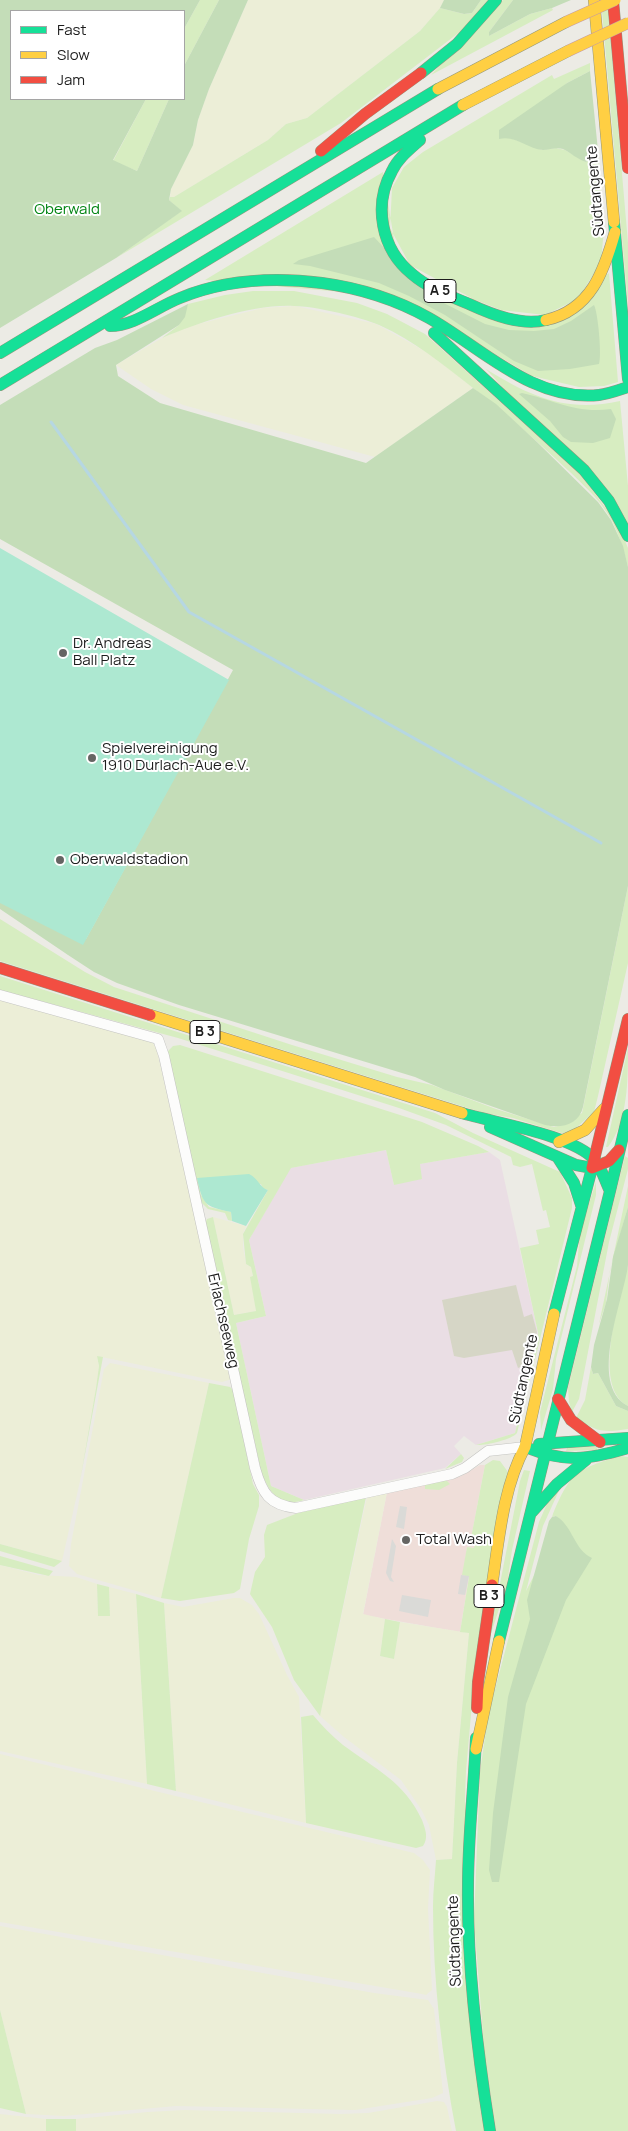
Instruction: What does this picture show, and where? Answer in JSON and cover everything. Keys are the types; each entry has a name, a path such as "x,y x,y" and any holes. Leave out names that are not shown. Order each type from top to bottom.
{"main road":[{"path":"299,173 343,129 414,79 462,41 496,0"},
{"name":"Südtangente","path":"594,0 628,380"},
{"path":"0,353 419,100 566,22 614,0 628,168"},
{"name":"A 5","path":"0,385 513,76 628,24"},
{"path":"622,91 628,109"},
{"name":"A 5","path":"451,112 404,154 392,170 384,190 383,229 392,251 406,269 443,293 497,317 511,321 538,322 564,314 586,298 597,283 615,232"},
{"path":"102,325 121,326 196,292 256,281 288,280 320,284 373,295 396,304 429,318 526,381 558,392 593,395 628,387"},
{"path":"396,304 464,358 573,460 602,489 615,507 628,536"},
{"name":"B 3","path":"0,968 466,1114 504,1123 584,1151 595,1164 582,1167 557,1158 504,1135 466,1114"},
{"name":"Südtangente","path":"490,2131 476,2042 468,1944 469,1847 476,1749 478,1682 490,1588 515,1466 525,1447 540,1370 581,1207 595,1164 628,1020"},
{"path":"559,1142 574,1138 587,1130 609,1102"},
{"name":"Südtangente","path":"476,1749 502,1627 628,1115"},
{"path":"610,1191 595,1164 609,1161 619,1150"},
{"path":"557,1158 574,1183 581,1207"},
{"path":"558,1399 571,1420 600,1442"},
{"path":"525,1447 547,1443 600,1442 628,1438"},
{"path":"525,1447 544,1455 568,1460 586,1460 628,1448"},
{"path":"530,1515 544,1495 570,1471 586,1460"}],"street":[{"name":"Erlachseeweg","path":"0,995 158,1039 164,1056 255,1468 262,1489 273,1502 282,1506 296,1508 452,1474 465,1468 488,1451 525,1447"}],"shaded area":[{"path":"248,0 444,0 440,8 420,31 307,118 286,124 268,140 174,197 170,197 171,189 193,145 198,120 209,89"},
{"path":"295,306 376,324 432,355 473,388 375,457 183,405 151,389 116,365 162,338 190,326 263,308"},
{"path":"0,1000 152,1042 156,1047 232,1379 222,1382 97,1356 99,1366 96,1388 80,1481 62,1561 0,1544"},
{"path":"386,1150 394,1185 419,1164 489,1152 500,1160 538,1333 515,1433 476,1445 464,1436 454,1446 461,1454 445,1468 304,1500 271,1486 236,1323 266,1316 249,1240 290,1168"},
{"path":"213,1217 246,1226 243,1234 243,1248 246,1264 251,1267 256,1311 234,1315"},
{"path":"516,1285 524,1317 532,1314 537,1332 530,1363 518,1368 512,1350 464,1358 454,1356 442,1300"},
{"path":"110,1363 209,1383 161,1598 77,1574 69,1566 71,1544 104,1369"},
{"path":"480,1465 485,1465 471,1538 476,1539 474,1548 467,1547 463,1575 469,1576 460,1632 363,1615 387,1492 461,1476"},
{"path":"387,1492 363,1614 385,1619 380,1656 394,1659 400,1622 469,1633 457,1763 452,1859 436,1860 429,1825 421,1809 401,1780 344,1737 320,1716 367,1497"},
{"path":"400,1506 407,1507 404,1529 396,1527"},
{"path":"392,1539 396,1546 391,1577 394,1582 390,1581 386,1573"},
{"path":"0,1565 38,1575 76,1577 97,1584 98,1616 110,1616 109,1587 136,1594 147,1784 0,1751"},
{"path":"461,1575 469,1576 465,1595 458,1594"},
{"path":"402,1595 431,1600 428,1617 399,1611"},
{"path":"240,1598 252,1605 259,1614 299,1697 306,1823 176,1791 164,1603 183,1607"},
{"path":"0,1754 414,1853 423,1860 430,1870 428,1909 432,1990 426,1995 0,1922"},
{"path":"0,1926 374,1993 428,2000 434,2009 443,2093 432,2098 355,2110 176,2106 64,2116 26,2114 0,2010"},
{"path":"437,2101 444,2102 447,2107 452,2131 76,2131 76,2119 148,2112 184,2110 368,2113"},
{"path":"0,2114 46,2119 46,2131 0,2131"}],"green space":[{"name":"Oberwald","path":"0,0 200,0 185,27 185,10 10,10 10,100 145,100 113,160 137,171 169,100 185,100 185,64 219,0 248,0 209,89 198,120 193,145 171,189 169,200 182,211 116,258 0,328"},
{"path":"200,0 219,0 185,64 185,27"},
{"path":"444,0 481,0 472,13 464,14 440,8"},
{"path":"481,0 488,0 461,31 341,123 116,258 181,211 169,200 170,197 174,197 268,140 286,124 307,118 420,31 440,8 464,14 472,13"},
{"path":"503,0 513,0 489,32 489,36 530,14 552,8 553,10 431,75"},
{"path":"513,0 571,0 530,14 489,36 489,32"},
{"path":"601,0 607,0 628,243 628,305"},
{"path":"590,63 590,71 567,83 508,137 542,150 556,148 565,150 586,162 598,151 604,228 601,262 578,299 545,315 492,309 410,265 390,228 392,188 404,167 423,152 552,75 554,79"},
{"path":"590,71 598,151 586,162 563,149 543,150 516,140 499,139 499,130 567,83"},
{"path":"145,100 169,100 137,171 113,161"},
{"path":"383,172 399,270 542,326 609,273 618,382 604,386 579,387 532,376 399,297 205,280"},
{"path":"374,237 428,295 485,324 509,330 534,331 554,329 571,321 594,305 599,334 599,364 570,369 538,371 514,361 445,315 409,296 379,283 310,266 293,264 299,260"},
{"path":"253,291 294,291 357,303 387,314 425,334 581,475 619,526 628,548 628,567 612,521 587,488 484,397 428,354 392,331 371,322 337,312 303,306 278,306 227,315 162,338 179,325 188,304 225,295"},
{"path":"188,304 185,317 179,325 116,365 118,376 160,403 366,463 473,388 496,404 536,441 598,502 611,520 623,546 628,567 628,886 583,1107 578,1118 569,1124 563,1126 545,1125 445,1090 415,1077 179,1005 117,983 94,972 0,909 0,894 86,939 233,670 0,539 0,405 95,348 117,340"},
{"path":"486,369 534,395 566,404 601,404 620,401 628,486 628,524"},
{"path":"522,393 565,406 587,410 611,409 616,419 610,438 593,443 571,442 563,437 550,421 519,394"},
{"name":"Spielvereinigung 1910 Durlach-Aue e.V.","path":"0,548 229,680 83,945 0,903"},
{"path":"628,886 628,963 598,1096 594,1112 568,1135 513,1118 484,1113 0,961 0,919 85,972 114,987 292,1045 397,1077 432,1085 496,1109 554,1127 562,1125 582,1113"},
{"path":"0,976 435,1113 473,1133 560,1172 572,1198 572,1208 517,1433 514,1436 497,1442 476,1445 515,1433 538,1333 520,1248 539,1244 536,1230 550,1227 546,1210 543,1211 532,1164 520,1167 513,1165 511,1157 446,1125 399,1108 178,1038 0,990"},
{"path":"180,1045 422,1122 489,1152 420,1164 422,1179 394,1185 386,1150 291,1168 249,1240 266,1316 236,1323 271,1486 304,1500 288,1502 281,1500 271,1491 261,1471 205,1223 207,1219 213,1217 234,1315 256,1311 250,1277 253,1276 251,1267 246,1264 243,1234 268,1190 263,1189 261,1184 198,1178 201,1195 209,1207 231,1212 232,1221 228,1220 225,1213 208,1209 201,1202 167,1052 173,1046"},
{"path":"628,1048 626,1100 615,1137 606,1147"},
{"path":"625,1156 628,1158 628,1169 609,1242 579,1399 572,1412 568,1388"},
{"path":"249,1174 268,1190 246,1226 232,1221 231,1212 210,1206 203,1199 197,1178"},
{"path":"596,1182 596,1195 556,1359 553,1389 541,1430 540,1412 577,1266 580,1232"},
{"path":"628,1186 628,1207 611,1265"},
{"path":"628,1207 628,1265 615,1319 609,1361 610,1380 616,1395 628,1406 628,1411 616,1406 598,1373 593,1374 591,1367 594,1345 607,1299 613,1257"},
{"path":"628,1265 628,1406 617,1396 611,1380 610,1361 611,1340"},
{"path":"610,1274 606,1303 599,1324"},
{"path":"97,1356 103,1357 80,1481 99,1366"},
{"path":"591,1367 593,1374 598,1373 616,1406 628,1411 628,1429 606,1431 595,1429 576,1418 585,1400"},
{"path":"209,1383 230,1387 233,1390 253,1484 259,1495 259,1506 249,1539 240,1589 234,1593 180,1601 161,1598"},
{"path":"568,1445 597,1447 597,1450 566,1451"},
{"path":"461,1454 464,1458 462,1462 445,1469"},
{"path":"620,1456 628,1457 628,2131 496,2131 485,2060 474,1920 480,1772 488,1716 539,1522 550,1497 561,1486 543,1526 526,1591 562,1521 556,1516 552,1517 569,1482 576,1475 593,1465"},
{"path":"493,1460 500,1461 508,1472 476,1658 465,1798 484,2131 456,2131 439,2019 433,1934 433,1895 436,1860 452,1859 457,1763 469,1633 460,1632 469,1577 462,1575 467,1547 474,1548 476,1539 471,1538 485,1465"},
{"path":"524,1470 530,1471 512,1550 507,1584 489,1640 520,1481"},
{"path":"446,1480 450,1484 439,1490 425,1489 425,1485"},
{"path":"366,1497 320,1716 294,1680 272,1627 250,1594 255,1572 265,1557 264,1535 267,1525 298,1513"},
{"path":"556,1516 562,1520 581,1549 592,1558 566,1600 526,1704 499,1882 492,1882 489,1870 493,1813 508,1697 530,1619 527,1600 549,1521 552,1517"},
{"path":"0,1544 62,1561 54,1567 0,1551"},
{"path":"0,1556 53,1571 49,1576 0,1565"},
{"path":"97,1584 109,1587 110,1616 98,1616"},
{"path":"136,1594 164,1603 176,1791 147,1784"},
{"path":"385,1619 400,1622 394,1659 380,1656"},
{"path":"313,1715 339,1742 388,1777 407,1795 422,1820 426,1836 423,1846 416,1848 306,1823 301,1717"},
{"path":"0,2010 26,2114 0,2108"},
{"path":"46,2119 76,2119 76,2131 46,2131"}],"waterway":[{"path":"51,422 189,612 601,843"}],"traffic: fast":[{"path":"421,73 457,44 496,0"},
{"path":"0,353 438,89"},
{"path":"0,385 463,105"},
{"path":"420,140 404,154 395,166 386,184 383,198 383,226 393,252 401,264 432,288 488,312 527,322 546,320"},
{"path":"614,222 628,379"},
{"path":"110,326 128,323 180,298 214,287 268,280 322,283 350,288 377,296 417,312 449,330 509,370 530,382 552,390 575,395 599,395 628,387"},
{"path":"434,333 584,470 609,501 628,536"},
{"path":"462,1113 533,1131 584,1151 595,1160 602,1171 610,1191 499,1641"},
{"path":"610,1191 628,1115"},
{"path":"490,1127 576,1165 592,1168 554,1314"},
{"path":"558,1158 574,1183 581,1205"},
{"path":"539,1444 628,1438"},
{"path":"525,1447 564,1458 588,1457 628,1448"},
{"path":"532,1512 557,1484 586,1460"},
{"path":"476,1738 468,1867 469,1947 477,2040 490,2131"}],"traffic: slow":[{"path":"594,0 614,222"},
{"path":"566,22 615,0"},
{"path":"438,89 566,22"},
{"path":"568,51 628,23"},
{"path":"463,105 568,51"},
{"path":"546,320 574,308 585,298 593,287 606,261 615,232"},
{"path":"150,1015 462,1113"},
{"path":"559,1142 585,1130 604,1109"},
{"path":"492,1585 507,1497 525,1447 554,1314"},
{"path":"476,1749 499,1641"}],"traffic: jam":[{"path":"613,0 628,168"},
{"path":"321,151 365,114 421,73"},
{"path":"0,968 150,1015"},
{"path":"619,1150 609,1161 592,1168 628,1019"},
{"path":"558,1399 571,1420 600,1442"},
{"path":"477,1708 478,1682 492,1585"}],"place":[{"name":"Dr. Andreas Ball Platz","path":"63,653"},
{"name":"Spielvereinigung 1910 Durlach-Aue e.V.","path":"92,758"},
{"name":"Oberwaldstadion","path":"60,860"},
{"name":"Total Wash","path":"406,1540"}]}
